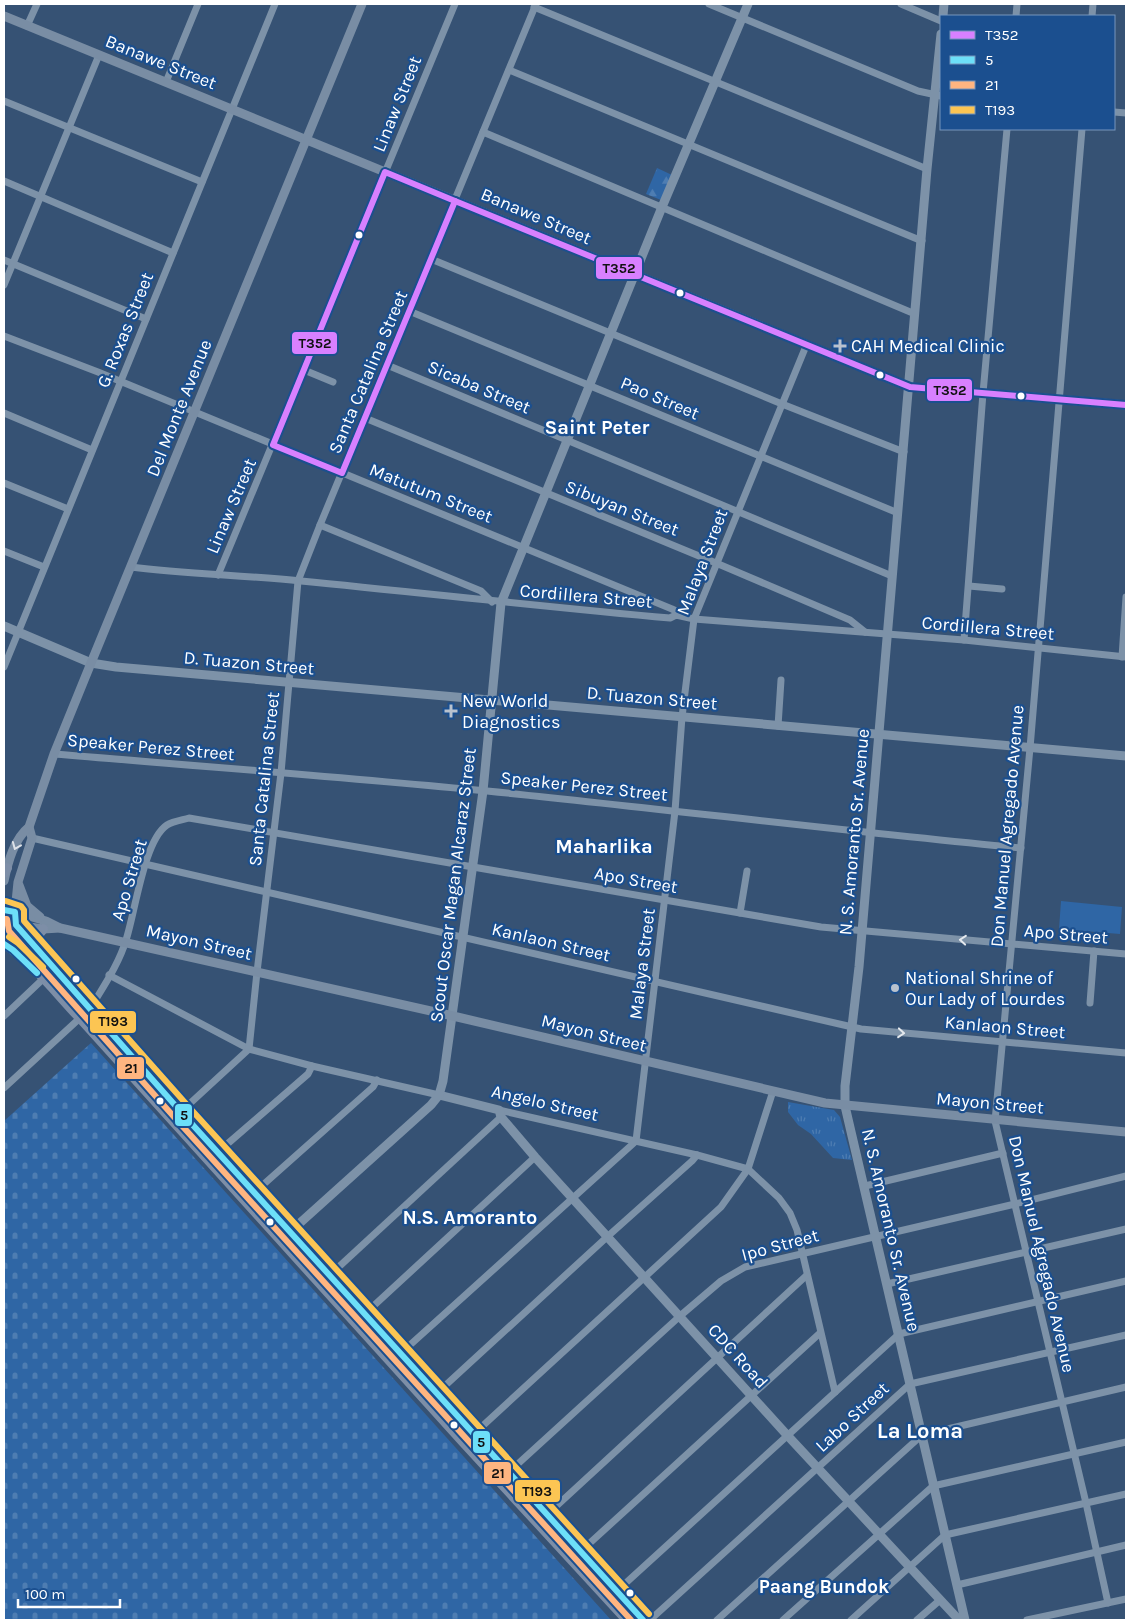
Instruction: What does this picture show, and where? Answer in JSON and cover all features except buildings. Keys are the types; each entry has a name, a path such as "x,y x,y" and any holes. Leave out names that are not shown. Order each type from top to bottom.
{"main road":[{"name":"Del Monte Avenue","path":"4,881 5,871 20,834 29,826 54,754 362,4"},
{"name":"Banawe Street","path":"4,16 910,387 1126,405"},
{"path":"29,826 32,838 18,882 15,912 16,925 181,1112 643,1620"},
{"path":"18,882 27,906 45,925 34,940 33,945"},
{"path":"4,910 15,912"},
{"name":"Mayon Street","path":"15,912 45,925"},
{"path":"4,924 16,925"},
{"name":"Mayon Street","path":"16,925 45,925 126,942 825,1103 995,1121 1126,1132"},
{"path":"4,944 14,950 80,1018 464,1443 627,1620"}],"street":[{"path":"27,26 36,4"},
{"path":"166,82 198,4"},
{"name":"G. Roxas Street","path":"4,667 275,4"},
{"name":"Linaw Street","path":"218,575 455,4"},
{"path":"709,4 918,91 938,96"},
{"name":"Scout Oscar Magan Alcaraz Street","path":"439,1096 443,1081 464,937 483,791 492,700 496,602 522,547 688,144 748,4"},
{"path":"901,4 940,21"},
{"path":"535,6 928,169"},
{"name":"Santa Catalina Street","path":"249,1049 256,972 281,773 298,581 535,6"},
{"path":"4,285 99,55"},
{"name":"N. S. Amoranto Sr. Avenue","path":"940,55 938,96 928,169 861,932 845,1086 845,1106 965,1620"},
{"path":"509,70 922,241"},
{"path":"4,101 202,182"},
{"path":"964,640 983,393 1007,130"},
{"name":"Don Manuel Agregado Avenue","path":"1082,130 1030,748 995,1121 1086,1503 1108,1604"},
{"path":"483,132 915,314"},
{"path":"4,181 173,253"},
{"path":"431,259 782,404 904,452"},
{"path":"4,260 146,319"},
{"name":"Pao Street","path":"409,311 898,513"},
{"name":"Matutum Street","path":"4,336 195,412 672,609 676,611 676,615"},
{"name":"Malaya Street","path":"636,1141 675,811 682,717 694,619 806,346"},
{"name":"Sicaba Street","path":"387,365 892,576"},
{"path":"304,370 333,382"},
{"path":"4,412 92,450"},
{"name":"Sibuyan Street","path":"365,418 850,620 865,632"},
{"path":"4,483 68,509"},
{"path":"320,525 481,591 496,602"},
{"path":"4,551 44,567"},
{"name":"Cordillera Street","path":"131,567 298,581 670,618 676,615 694,619 964,640 1124,657"},
{"path":"968,586 1002,589"},
{"path":"1124,657 1126,597"},
{"name":"D. Tuazon Street","path":"4,626 91,663 290,683 1126,756"},
{"path":"778,726 782,680"},
{"name":"Speaker Perez Street","path":"54,754 483,791 870,834 1021,848"},
{"name":"Apo Street","path":"90,1009 126,942 146,864 154,842 167,825 189,818 821,927 1126,954"},
{"name":"Kanlaon Street","path":"32,838 852,1027 1126,1053"},
{"path":"740,913 747,870"},
{"path":"1090,1003 1094,951"},
{"name":"Angelo Street","path":"109,975 249,1049 312,1066 378,1080 500,1113 636,1141 748,1169 779,1198 790,1213 797,1230 835,1392"},
{"path":"4,1016 43,980"},
{"path":"4,1088 80,1018"},
{"path":"172,1120 249,1049"},
{"path":"218,1152 308,1074 312,1066"},
{"path":"255,1192 373,1087 378,1080"},
{"path":"464,1443 721,1207 748,1169 773,1091"},
{"path":"281,1240 439,1096"},
{"path":"330,1275 500,1113"},
{"name":"CDC Road","path":"500,1113 535,1157 643,1277 959,1620"},
{"path":"400,1354 636,1141"},
{"path":"865,1186 1003,1153"},
{"path":"436,1394 692,1162 697,1155"},
{"path":"355,1322 535,1157"},
{"name":"Ipo Street","path":"509,1472 680,1316 722,1281 745,1267 1126,1176"},
{"path":"887,1284 1126,1229"},
{"path":"538,1523 807,1275"},
{"path":"617,1591 899,1334 1126,1281"},
{"path":"580,1552 820,1333"},
{"name":"Labo Street","path":"650,1620 819,1469 910,1384 1126,1335"},
{"path":"717,1620 922,1435 1126,1387"},
{"path":"783,1620 933,1486 1126,1442"},
{"path":"851,1620 945,1535 1126,1494"},
{"path":"957,1585 1126,1545"},
{"path":"1027,1620 1126,1599"},
{"path":"918,1620 940,1600"},
{"path":"1068,1612 1071,1620"}],"green space":[{"path":"657,168 672,175 661,200 646,194"},
{"path":"1061,901 1122,907 1120,934 1059,929"},
{"path":"91,1043 611,1620 4,1620 4,1121"},
{"path":"788,1102 834,1110 840,1117 852,1160 833,1158 811,1134 798,1125 788,1112"}],"transit line":[{"name":"T352","path":"385,172 455,201 342,473 273,445 385,172"},
{"name":"T352","path":"455,201 910,387 1126,405"},
{"name":"T193","path":"6,901 21,906 24,910 24,921 188,1106 649,1614"},
{"name":"5","path":"4,910 15,912 16,925 181,1112 643,1620"},
{"name":"21","path":"4,919 7,919 9,931 175,1118 631,1620"},
{"name":"T193","path":"9,937 43,967"},
{"name":"5","path":"4,944 37,973"}],"place":[{"name":"CAH Medical Clinic","path":"840,346"},
{"name":"New World Diagnostics","path":"451,711"},
{"name":"National Shrine of Our Lady of Lourdes","path":"895,988"}],"district":[{"name":"Saint Peter","path":"597,427"},
{"name":"Maharlika","path":"604,846"},
{"name":"N.S. Amoranto","path":"470,1217"},
{"name":"La Loma","path":"920,1430"},
{"name":"Paang Bundok","path":"824,1586"}]}
